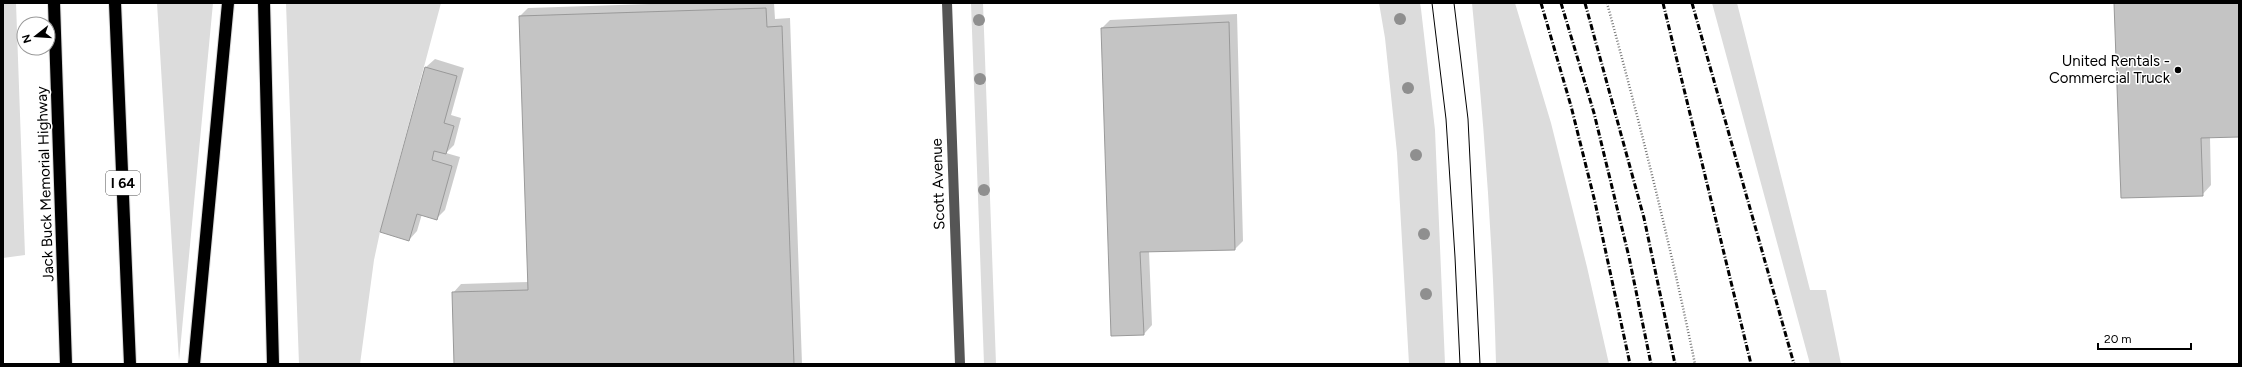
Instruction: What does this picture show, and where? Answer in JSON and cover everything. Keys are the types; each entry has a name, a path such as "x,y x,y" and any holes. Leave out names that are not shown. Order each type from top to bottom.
{"highway":[{"name":"Jack Buck Memorial Highway","path":"54,3 66,364"},
{"name":"I 64","path":"115,3 130,364"},
{"path":"194,364 228,3"},
{"path":"264,3 273,364"}],"street":[{"name":"Scott Avenue","path":"947,3 960,364"}],"path":[{"path":"1607,3 1640,121 1681,294 1695,364"}],"shaded area":[{"path":"3,3 16,3 16,56 18,56 25,255 3,258"},
{"path":"157,3 213,3 179,361"},
{"path":"286,3 441,3 380,232 374,260 360,364 299,364"},
{"path":"971,3 983,3 996,364 984,364"},
{"path":"1379,3 1420,3 1435,130 1445,364 1409,364 1397,153 1385,38"},
{"path":"1472,3 1515,3 1551,123 1587,267 1609,364 1496,364 1493,273"},
{"path":"1712,3 1737,3 1810,290 1826,290 1841,364 1810,364"}],"building":[{"name":"United Rentals - Commercial Truck","path":"2114,3 2239,3 2239,137 2201,138 2203,196 2121,198"},
{"path":"766,8 767,27 782,26 794,364 454,364 452,292 528,290 519,16"},
{"path":"1229,22 1235,250 1140,252 1144,335 1111,336 1101,28"},
{"path":"425,67 457,76 444,123 454,126 446,154 434,151 432,160 452,166 437,220 417,214 409,241 380,232"}],"tram line":[{"path":"1432,3 1446,119 1460,364"},
{"path":"1454,3 1468,119 1480,364"}],"railway":[{"path":"1541,3 1571,106 1595,202 1630,364"},
{"path":"1561,3 1594,113 1629,257 1651,364"},
{"path":"1585,3 1644,218 1675,364"},
{"path":"1663,3 1751,364"},
{"path":"1692,3 1794,364"}],"place":[{"name":"United Rentals - Commercial Truck","path":"2178,70"}]}
